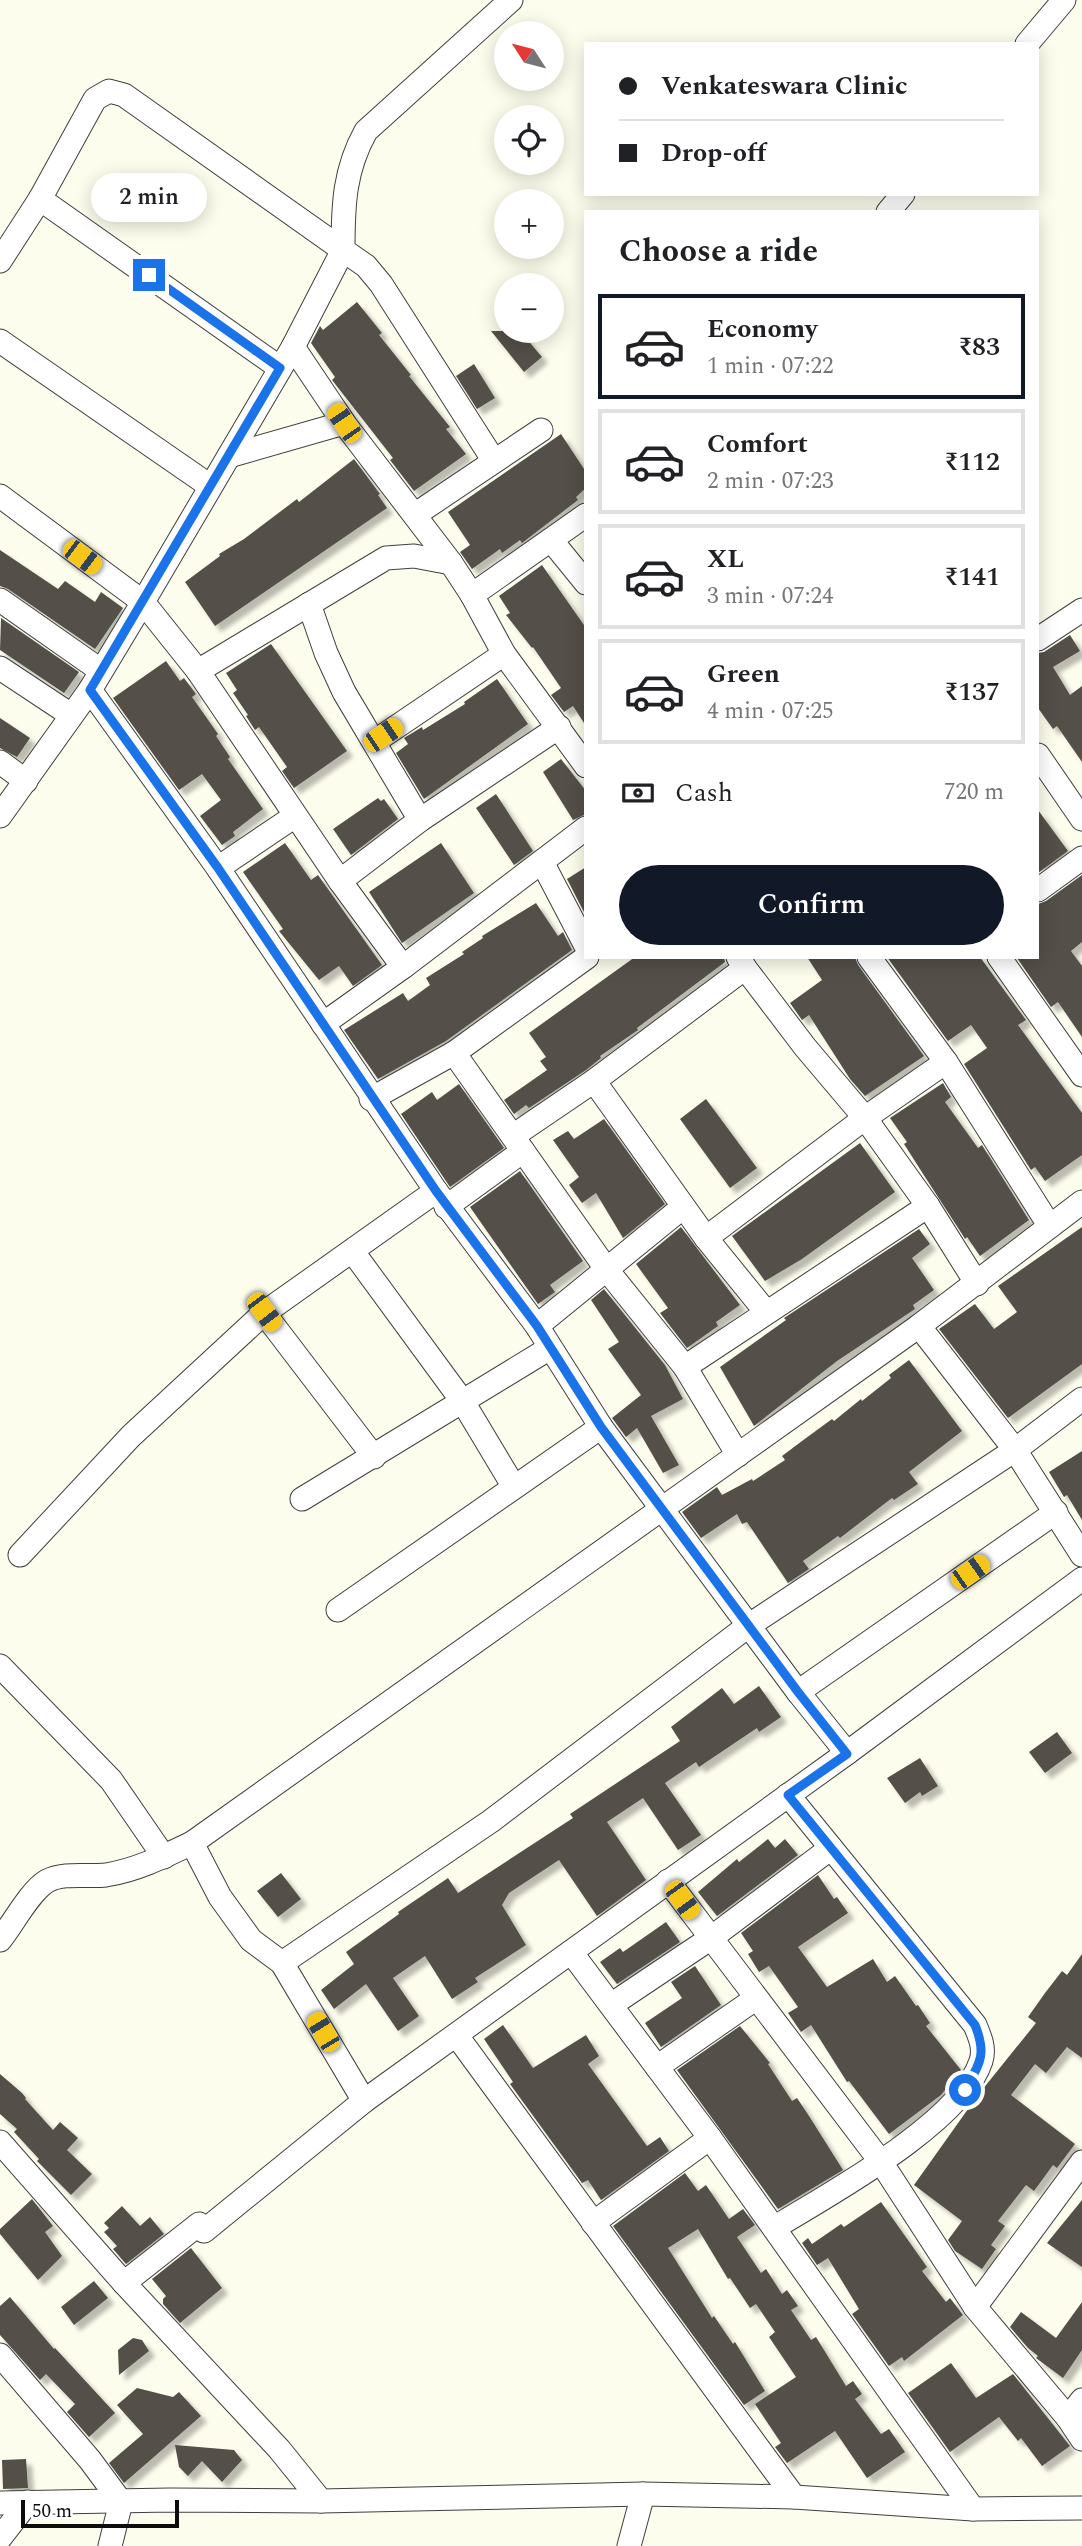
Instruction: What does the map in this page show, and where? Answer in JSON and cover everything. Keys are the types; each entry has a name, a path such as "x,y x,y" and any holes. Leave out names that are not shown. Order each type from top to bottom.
{"street":[{"path":"0,816 95,680 293,347 343,250 343,209 353,154 366,131 511,0"},
{"path":"1029,42 1064,0"},
{"path":"0,261 40,199 95,99 110,90 124,95 366,266 381,284 494,461"},
{"path":"890,210 901,196"},
{"path":"40,199 280,368"},
{"path":"0,341 210,486"},
{"path":"293,347 344,423 451,563 472,595 503,654 584,763"},
{"path":"229,456 344,423"},
{"path":"416,514 541,430"},
{"path":"0,496 143,602 198,671 340,881 403,967"},
{"path":"472,595 584,516"},
{"path":"551,540 584,581"},
{"path":"198,671 386,558 414,556 451,563"},
{"path":"0,600 95,680 371,1099 441,1199 537,1326 601,1427 748,1626 847,1754"},
{"path":"309,604 326,653 344,692 420,820"},
{"path":"1039,638 1081,614"},
{"path":"374,742 503,654"},
{"path":"0,668 71,715"},
{"path":"340,881 420,820 558,727"},
{"path":"0,762 26,781"},
{"path":"1040,762 1082,819"},
{"path":"218,868 295,816"},
{"path":"323,1024 584,830"},
{"path":"1039,889 1082,858"},
{"path":"542,862 584,942"},
{"path":"371,1099 454,1053 584,959"},
{"path":"870,959 946,1062 1049,1225"},
{"path":"1000,959 1082,1075"},
{"path":"20,1555 131,1436 264,1312 353,1252 441,1199 518,1144 742,962 805,1047 865,1118 928,1206 977,1284"},
{"path":"454,1053 607,1270 685,1367 738,1455"},
{"path":"706,1238 865,1118 946,1062"},
{"path":"594,1081 706,1238 766,1312"},
{"path":"0,1940 46,1882 60,1877 106,1875 164,1857 192,1843 919,1326 1082,1202"},
{"path":"537,1326 683,1206"},
{"path":"685,1367 928,1206"},
{"path":"353,1252 463,1402 514,1487"},
{"path":"264,1312 374,1457"},
{"path":"919,1326 1015,1450 1082,1556"},
{"path":"302,1499 550,1348"},
{"path":"282,1963 491,1821 748,1626 1015,1450 1082,1399"},
{"path":"338,1610 601,1427"},
{"path":"798,1692 1056,1512"},
{"path":"124,2283 202,2227 364,2101 1081,1586"},
{"path":"0,1666 111,1780 164,1857"},
{"path":"774,2228 881,2162 921,2132 965,2090 981,2061 983,2044 975,2025 788,1795"},
{"path":"192,1843 220,1897 251,1940 282,1963 364,2101"},
{"path":"611,2005 710,1938 831,1848"},
{"path":"668,1881 881,2162 975,2307 1075,2409 1082,2439"},
{"path":"571,1952 710,2138 973,2508"},
{"path":"657,2067 755,1999"},
{"path":"457,2036 794,2497"},
{"path":"593,2223 710,2138"},
{"path":"0,2142 124,2283 279,2449 321,2501"},
{"path":"975,2307 1082,2162"},
{"path":"0,2355 90,2460 121,2502"},
{"path":"629,2546 643,2494"},
{"path":"0,2503 321,2501 643,2494 794,2497 973,2508 1082,2508"},
{"path":"0,2538 28,2501"},
{"path":"110,2546 121,2502"}],"building":[{"path":"357,302 382,333 379,335 411,375 409,376 450,427 446,429 466,454 414,491 390,460 393,458 332,380 335,377 311,343 320,326 323,330"},
{"path":"501,343 530,343 542,357 524,372"},
{"path":"474,364 495,398 477,409 456,376"},
{"path":"561,434 584,469 584,490 576,497 578,500 522,543 520,540 502,553 500,549 472,569 460,552 470,545 448,512"},
{"path":"354,459 387,508 215,626 185,582 220,556 219,554 244,539 297,499 299,502"},
{"path":"0,550 58,589 65,581 95,602 101,592 123,608 95,649 0,586"},
{"path":"542,565 584,625 584,723 573,706 564,712 551,695 561,688 533,647 506,615 510,613 499,596"},
{"path":"1,618 79,672 64,693 0,650"},
{"path":"1070,635 1080,651 1053,667 1070,695 1082,686 1082,762 1057,726 1053,729 1039,709 1039,653"},
{"path":"271,644 347,751 294,788 282,771 287,767 259,727 255,730 246,716 248,715 233,693 237,690 226,673"},
{"path":"166,661 180,681 184,678 196,694 192,697 218,734 216,736 230,757 228,759 263,809 233,832 235,836 222,845 200,816 221,800 202,774 179,790 113,698"},
{"path":"497,679 528,724 424,799 396,753 408,744 404,738 422,727 423,730 465,704 464,702"},
{"path":"0,718 30,738 17,757 0,748"},
{"path":"561,759 584,788 584,815 573,820 543,772"},
{"path":"496,794 533,851 514,865 476,808"},
{"path":"378,798 381,801 384,799 398,819 351,855 333,829"},
{"path":"1039,811 1068,851 1039,872"},
{"path":"285,843 311,880 318,875 382,965 353,986 339,966 319,980 279,931 283,929 243,872"},
{"path":"441,843 474,893 402,943 369,892"},
{"path":"584,868 584,912 567,879"},
{"path":"1082,875 1082,942 1071,951 1082,966 1082,1037 1058,1002 1051,1007 1018,959 1039,959 1039,904"},
{"path":"536,903 558,936 563,932 572,950 446,1041 378,1079 344,1030 403,993 408,1001 430,985 426,978 464,954 462,952 483,938 482,936"},
{"path":"632,959 724,959 725,962 600,1056 601,1058 586,1070 529,1108 526,1105 514,1114 504,1100 547,1070 540,1061 546,1057 529,1033"},
{"path":"808,959 856,959 924,1056 865,1096 850,1079 809,1015 802,1020 790,1003 822,980"},
{"path":"888,959 981,959 1026,1020 1018,1025 1082,1113 1082,1155 1045,1181 1035,1167 1031,1170 964,1064 987,1048 971,1025 948,1041"},
{"path":"943,1083 951,1097 945,1102 978,1148 982,1145 1029,1220 980,1256 967,1237 965,1239 890,1118"},
{"path":"459,1084 504,1148 450,1187 401,1114 432,1092 437,1100"},
{"path":"706,1099 757,1168 730,1188 680,1119"},
{"path":"604,1119 665,1204 623,1238 596,1193 582,1203 569,1185 579,1177 553,1140 568,1131 574,1139"},
{"path":"860,1143 895,1192 802,1259 765,1281 732,1236"},
{"path":"520,1171 583,1261 550,1285 555,1292 538,1304 470,1207"},
{"path":"681,1227 740,1305 716,1322 718,1326 687,1348 660,1313 668,1308 636,1264"},
{"path":"1082,1227 1082,1364 1008,1418 939,1329 975,1304 994,1329 1017,1312 998,1286"},
{"path":"919,1229 930,1244 912,1258 934,1290 913,1305 915,1309 837,1361 754,1426 720,1367 786,1320 784,1318"},
{"path":"604,1289 665,1365 683,1399 651,1416 679,1465 663,1473 637,1428 626,1437 612,1418 641,1395 608,1349 619,1342 591,1300"},
{"path":"909,1360 962,1431 909,1472 918,1484 894,1500 892,1498 840,1538 838,1536 803,1561 809,1569 788,1583 747,1522 742,1524 737,1514 701,1538 682,1512 717,1487 722,1495 752,1479 753,1481 785,1460 782,1456 861,1399 862,1401"},
{"path":"1082,1451 1082,1520 1049,1472"},
{"path":"759,1686 781,1717 759,1732 757,1728 699,1767 696,1762 665,1783 701,1835 678,1850 643,1798 607,1822 646,1880 597,1916 559,1860 509,1893 502,1905 526,1945 475,1978 478,1982 452,1999 425,1956 393,1978 419,2016 398,2031 366,1984 334,2009 321,1990 354,1964 346,1952 399,1914 398,1912 448,1878 458,1893 573,1818 570,1814 680,1741 671,1727 722,1688 734,1704"},
{"path":"1057,1732 1072,1753 1045,1773 1029,1752"},
{"path":"920,1758 938,1786 922,1796 920,1792 905,1803 887,1778"},
{"path":"768,1839 775,1848 785,1839 798,1855 717,1916 698,1892 737,1859 739,1862"},
{"path":"281,1873 301,1899 278,1917 257,1891"},
{"path":"818,1875 834,1899 837,1897 848,1913 798,1947 827,1987 873,1959 887,1982 895,1976 916,2006 918,2005 930,2023 926,2026 961,2070 941,2095 889,2134 849,2081 847,2082 811,2025 801,2032 788,2013 798,2007 769,1966 759,1972 748,1954 753,1951 741,1933"},
{"path":"666,1922 680,1942 617,1984 600,1962 620,1948 623,1952"},
{"path":"1082,1954 1082,2058 1067,2047 1046,2073 1035,2064 1011,2095 1075,2144 1057,2168 1053,2165 1034,2191 1026,2185 998,2221 1005,2226 991,2245 996,2249 982,2269 955,2251 948,2240 962,2221 914,2185 978,2095 1036,2023 1028,2017 1045,1993 1062,1971 1067,1975"},
{"path":"695,1966 721,2005 661,2047 645,2023 682,1998 671,1982"},
{"path":"503,2025 533,2068 586,2035 599,2056 588,2064 647,2146 660,2137 669,2151 601,2200 588,2180 582,2183 510,2084 513,2082 484,2039"},
{"path":"740,2026 770,2063 768,2064 792,2101 797,2098 843,2170 778,2209 677,2070"},
{"path":"0,2074 22,2093 53,2130 60,2122 78,2138 67,2150 92,2174 71,2195 37,2161 39,2159 14,2132 17,2129 0,2114"},
{"path":"685,2173 698,2191 706,2185 729,2219 743,2209 755,2225 737,2237 761,2273 766,2269 782,2294 787,2290 798,2306 791,2310 811,2340 816,2337 846,2386 853,2381 862,2394 855,2399 881,2434 889,2429 905,2452 867,2478 835,2431 787,2463 775,2447 781,2443 755,2404 796,2377 769,2337 775,2332 756,2304 750,2308 730,2278 728,2279 698,2229 668,2248 712,2318 714,2316 733,2344 735,2342 765,2391 744,2405 613,2226"},
{"path":"32,2199 53,2226 45,2232 62,2256 38,2280 0,2234 0,2229"},
{"path":"1082,2200 1082,2267 1047,2243"},
{"path":"881,2202 927,2267 922,2271 946,2302 950,2298 963,2315 904,2361 902,2357 889,2366 852,2314 859,2309 828,2258 817,2265 802,2243 808,2238 812,2244 841,2224 844,2227"},
{"path":"122,2206 140,2226 150,2217 164,2234 126,2264 113,2249 117,2246 104,2232 109,2228 104,2223"},
{"path":"191,2248 222,2288 180,2323 163,2304 166,2296 152,2279"},
{"path":"94,2281 108,2298 74,2325 61,2307"},
{"path":"10,2297 54,2349 115,2413 89,2437 67,2412 75,2404 46,2374 40,2380 0,2335 0,2306"},
{"path":"1082,2302 1082,2350 1063,2378 1036,2358 1038,2356 1010,2327 1021,2312 1056,2338"},
{"path":"133,2338 142,2340 149,2351 119,2375 118,2350"},
{"path":"951,2363 976,2398 1013,2374 1070,2446 1042,2466 1021,2438 1018,2441 999,2417 950,2452 908,2393"},
{"path":"137,2388 173,2397 179,2392 201,2416 124,2483 109,2463 143,2434 117,2405"},
{"path":"175,2445 234,2450 242,2460 222,2482 202,2461 188,2476 179,2467"},
{"path":"26,2459 28,2488 3,2489 2,2460"}],"route":[{"path":"149,275 280,368 90,690 218,868 446,1207 537,1326 601,1427 847,1754 788,1795 975,2025 983,2044 981,2061 965,2090"}]}
